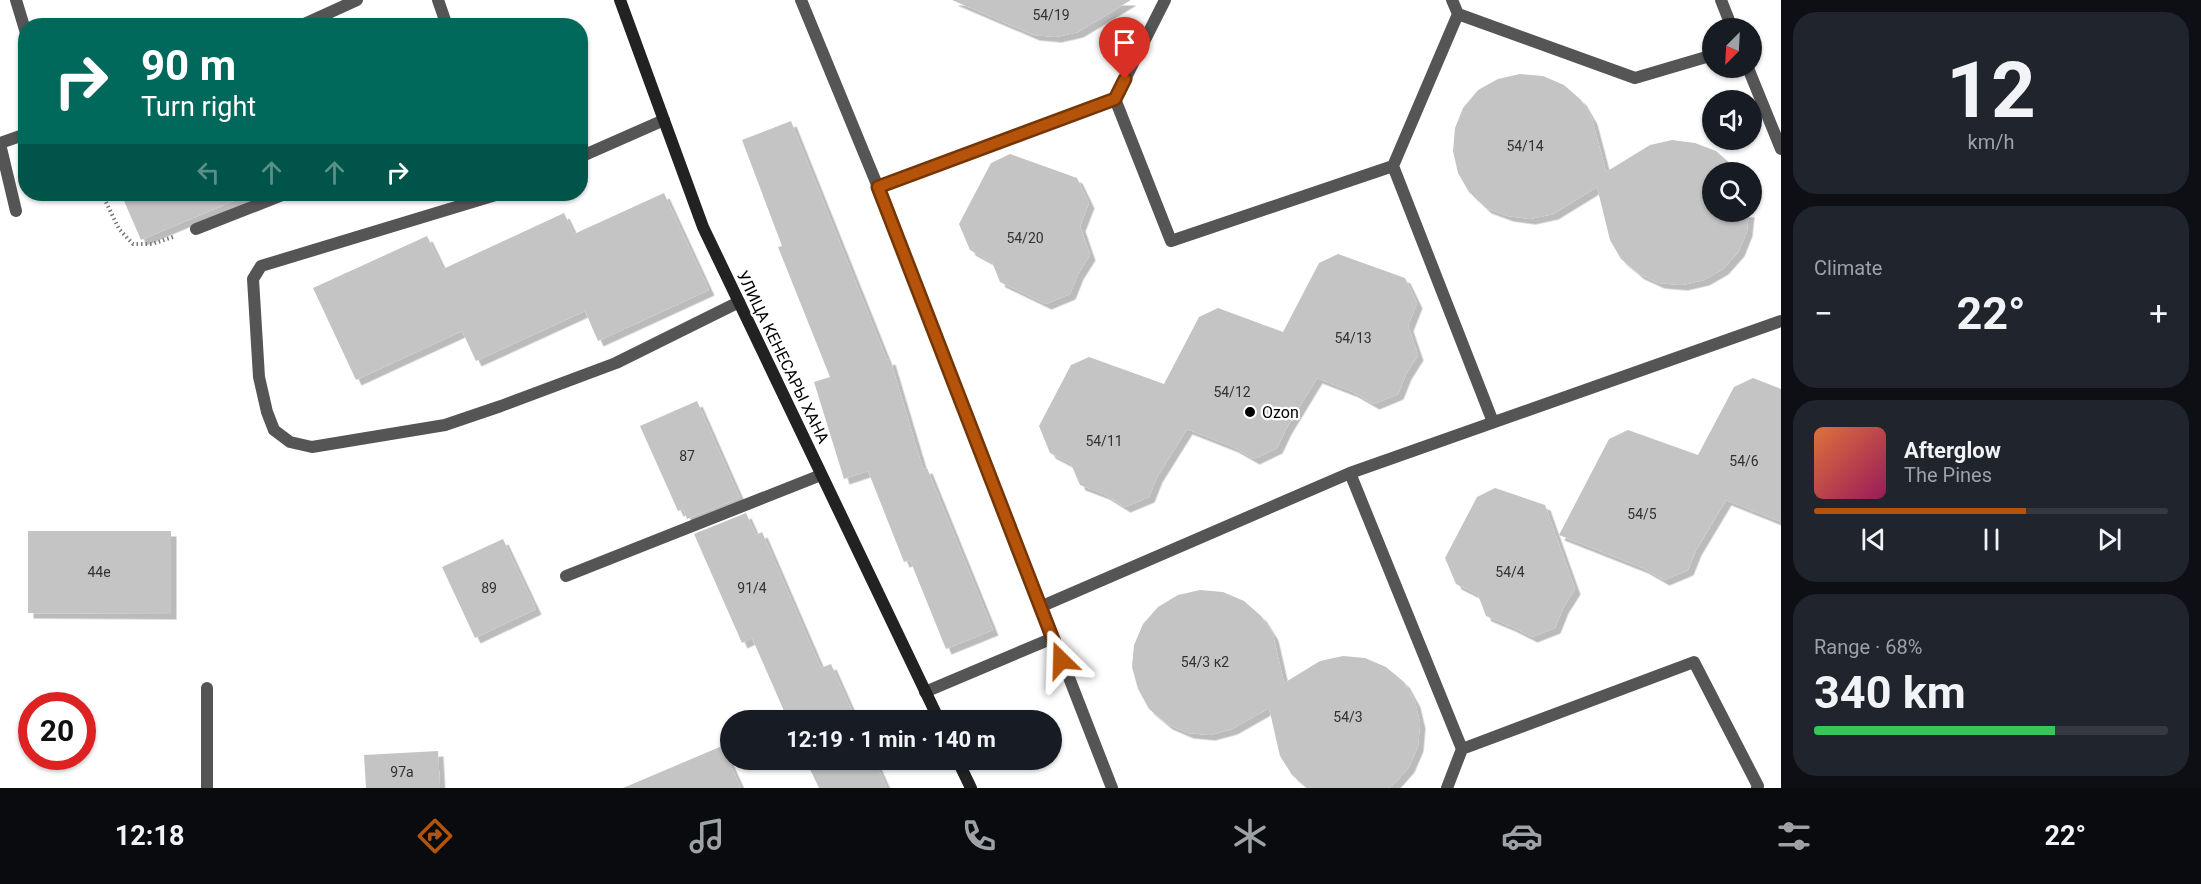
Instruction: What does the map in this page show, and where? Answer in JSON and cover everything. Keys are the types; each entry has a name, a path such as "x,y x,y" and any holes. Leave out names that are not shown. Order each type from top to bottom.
{"street":[{"name":"УЛИЦА КЕНЕСАРЫ ХАНА","path":"620,0 703,227 934,710"},
{"path":"962,770 971,788"}],"lane":[{"path":"16,0 21,18"},
{"path":"318,18 357,0"},
{"path":"438,0 444,18"},
{"path":"801,0 878,187 1112,788"},
{"path":"878,187 1115,99 1165,0"},
{"path":"1452,0 1458,14 1393,166 1493,422"},
{"path":"1721,0 1728,18"},
{"path":"1458,14 1635,78 1702,58"},
{"path":"1752,78 1781,149"},
{"path":"1115,99 1171,241 1393,166"},
{"path":"588,153 664,120"},
{"path":"16,211 0,143 18,137"},
{"path":"196,229 267,201"},
{"path":"476,201 261,266 253,279 259,378 274,430 290,442 312,447 446,425 616,363 739,302"},
{"path":"1040,607 1350,473 1781,321"},
{"path":"1350,473 1462,749 1447,788"},
{"path":"566,576 821,475"},
{"path":"925,692 1053,638"},
{"path":"1462,749 1694,662 1759,787"},
{"path":"207,688 207,788"}],"path":[{"path":"105,201 119,229 133,244 152,244 196,229"}],"building":[{"path":"952,0 1131,0 1078,32 1056,37 1034,35"},
{"path":"1520,74 1543,76 1564,85 1581,100 1592,119 1606,172 1650,145 1672,140 1695,143 1702,146 1702,150 1716,151 1728,162 1702,162 1702,222 1748,222 1739,251 1723,269 1704,280 1682,285 1659,283 1639,274 1621,259 1610,240 1597,187 1553,214 1530,219 1508,216 1486,208 1469,192 1458,173 1453,151 1455,128 1463,108 1478,90 1498,79"},
{"path":"791,121 887,360 890,359 923,469 927,468 993,630 946,649 910,560 904,562 868,471 844,479 814,382 830,377 778,247 782,246 742,140"},
{"path":"1010,154 1077,178 1089,203 1080,226 1090,255 1078,274 1070,294 1046,304 1000,282 992,262 970,250 959,224 991,163"},
{"path":"664,193 709,290 598,341 585,311 476,361 462,331 356,380 313,288 427,236 443,269 564,213 574,234"},
{"path":"124,201 233,201 141,240"},
{"path":"1338,254 1405,278 1417,303 1408,326 1418,355 1406,374 1398,394 1374,404 1353,392 1317,378 1277,448 1254,459 1233,447 1187,429 1157,477 1149,497 1125,507 1104,494 1080,485 1071,464 1050,453 1039,426 1071,365 1089,357 1164,384 1199,317 1218,308 1283,332 1319,263"},
{"path":"1753,378 1781,389 1781,522 1726,500 1696,550 1688,570 1664,580 1643,568 1559,535 1609,439 1628,430 1698,455 1734,387"},
{"path":"697,401 740,498 687,519 683,509 678,511 640,426"},
{"path":"1495,488 1545,505 1575,589 1563,608 1555,628 1532,637 1486,616 1478,595 1456,584 1445,558 1477,497"},
{"path":"746,513 756,535 762,532 821,668 831,664 852,710 784,710 752,638 742,643 694,534"},
{"path":"28,531 171,531 171,614 28,613"},
{"path":"503,539 536,609 475,638 442,567"},
{"path":"1200,590 1223,592 1244,601 1261,616 1273,635 1284,683 1320,661 1343,656 1365,658 1386,667 1404,682 1415,702 1420,723 1418,746 1409,767 1394,784 1388,788 1307,788 1292,775 1280,756 1269,708 1232,729 1210,735 1188,733 1167,724 1149,709 1138,689 1132,667 1134,645 1143,624 1158,607 1178,595"},
{"path":"720,747 720,770 733,770 741,788 623,788"},
{"path":"438,751 440,788 366,788 364,755"},
{"path":"810,770 879,770 887,788 819,788"}],"place":[{"name":"Ozon","path":"1250,412"}],"route":[{"path":"1061,660 878,187 1115,99 1125,79"}]}
